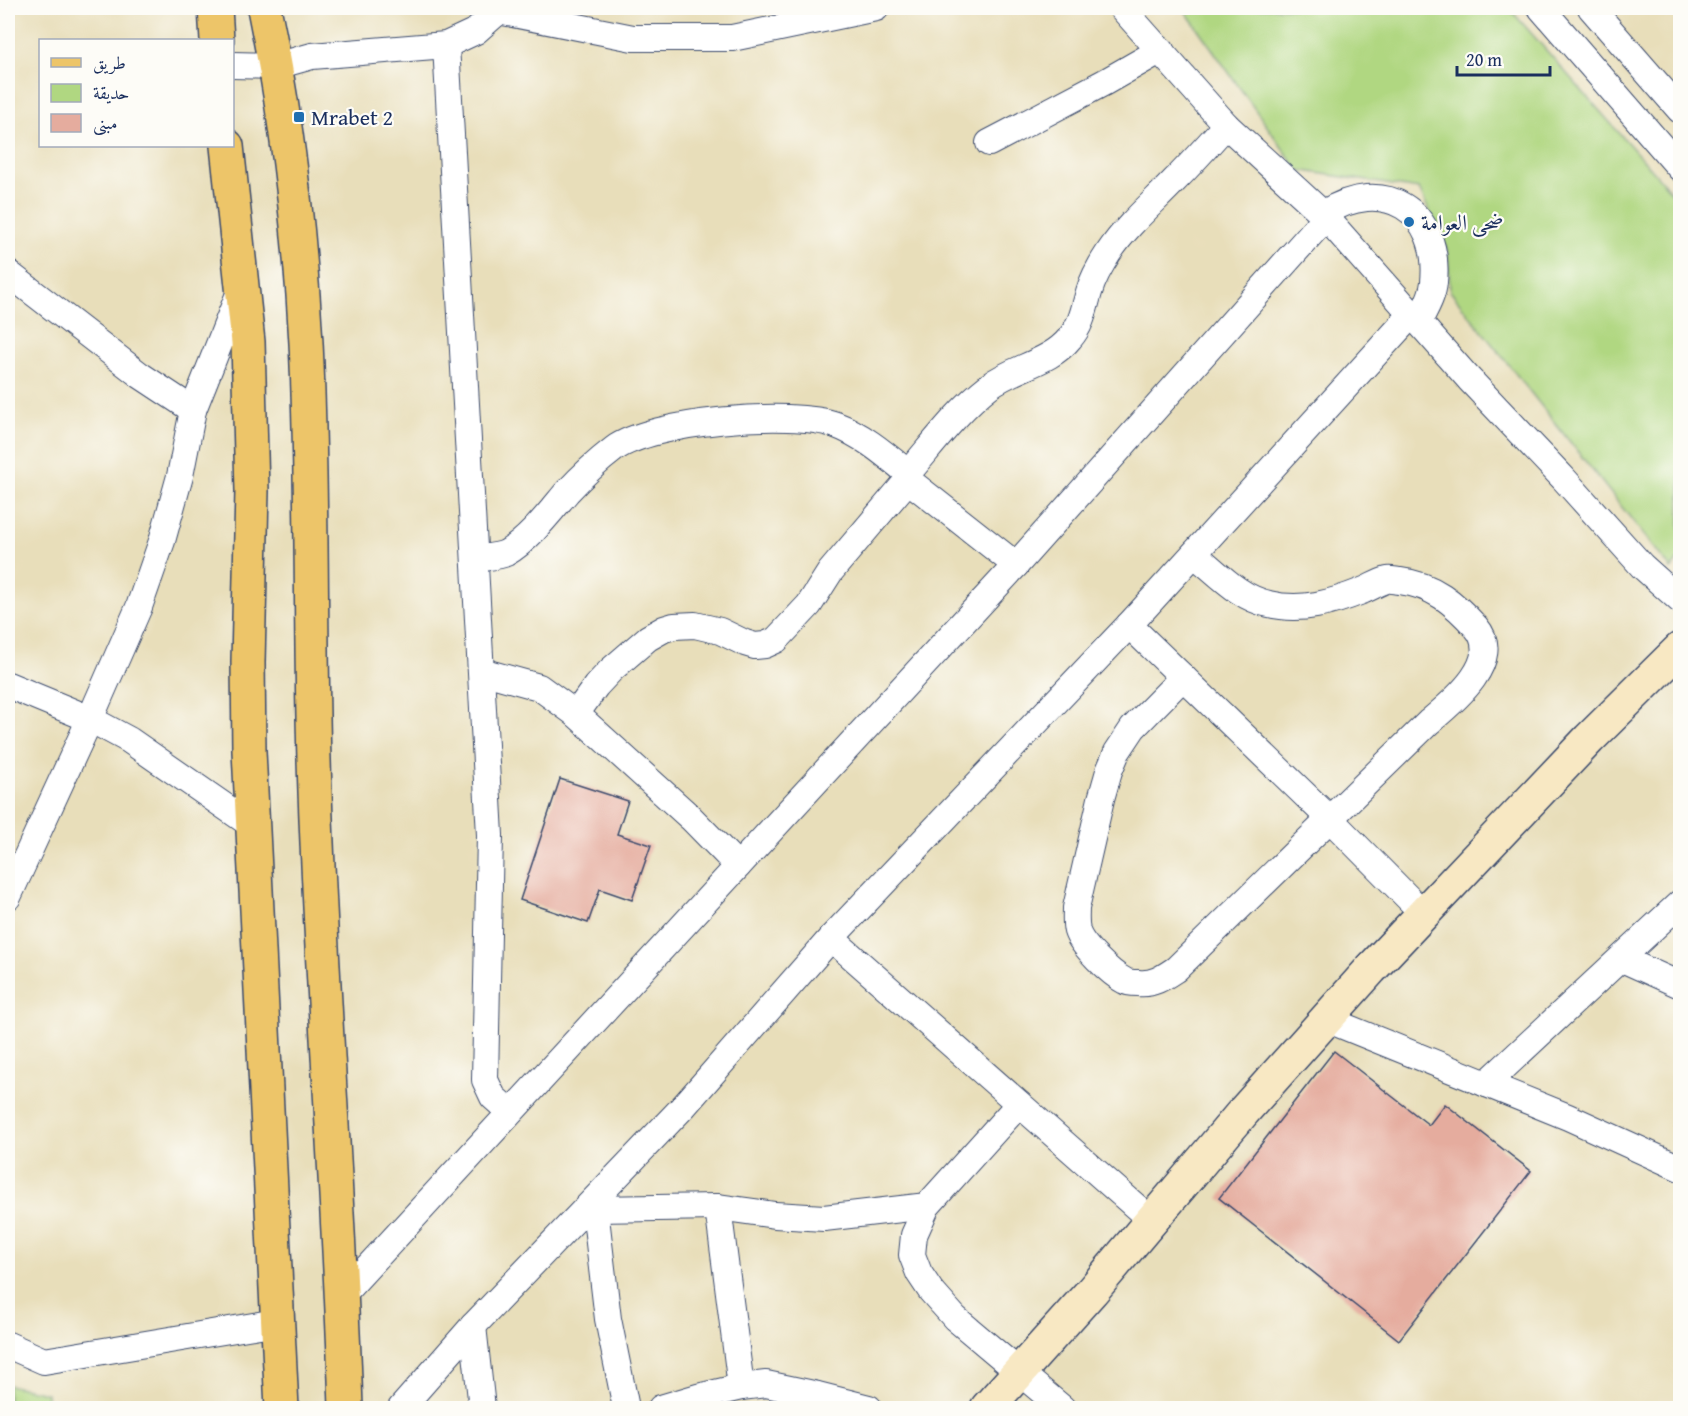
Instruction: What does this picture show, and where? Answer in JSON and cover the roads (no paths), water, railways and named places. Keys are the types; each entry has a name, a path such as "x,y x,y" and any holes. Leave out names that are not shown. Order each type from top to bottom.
{"main road":[{"path":"215,8 217,39"},
{"path":"264,8 276,66 293,177 306,343 319,916 342,1295 346,1408"},
{"path":"227,147 248,342 252,491 248,662 249,751 282,1408"}],"street":[{"path":"234,65 276,66 312,56 446,45 476,32 500,9 633,38 732,38 876,8"},
{"path":"1122,8 1227,125 1324,216 1469,379 1564,479 1642,566 1680,600"},
{"path":"1541,8 1680,168"},
{"path":"1591,8 1680,110"},
{"path":"446,45 490,835 485,1080 494,1097 510,1112"},
{"path":"988,143 1161,50"},
{"path":"576,714 611,670 648,638 664,629 686,624 720,631 745,643 755,645 765,645 776,640 808,604 830,572 963,410 988,387 1007,374 1042,359 1069,339 1078,327 1090,291 1110,250 1133,222 1227,125"},
{"path":"342,1295 1016,565 1324,216 1338,204 1350,199 1370,198 1394,202 1412,210 1423,225 1431,243 1434,262 1434,284 1430,300 1416,317 1129,625 831,938 593,1206 473,1326 400,1408"},
{"path":"8,273 140,375 194,410"},
{"path":"8,897 139,607 162,542 180,476 194,410 243,283"},
{"path":"475,559 505,554 540,525 567,492 616,447 643,435 676,427 782,416 835,425 854,433 874,446 1016,565"},
{"path":"1183,677 1133,728 1113,762 1101,799 1075,919 1077,932 1086,945 1112,972 1126,982 1141,984 1158,981 1176,969 1429,722 1453,702 1471,680 1485,654 1485,642 1481,633 1450,601 1432,589 1409,582 1388,580 1333,602 1315,606 1290,607 1269,604 1249,598 1194,554"},
{"path":"1129,625 1331,820 1424,914"},
{"path":"987,1408 1092,1291 1326,1019 1589,739 1680,648"},
{"path":"481,671 539,687 576,714 691,818 738,866"},
{"path":"8,685 90,719 157,759 254,826"},
{"path":"1485,1084 1622,960 1680,903"},
{"path":"831,938 1152,1220"},
{"path":"1622,960 1680,985"},
{"path":"1326,1019 1568,1117 1680,1168"},
{"path":"1019,1104 927,1206 914,1235 912,1255 919,1273 931,1291 955,1318 1062,1408"},
{"path":"593,1206 718,1207 775,1215 824,1218 927,1206"},
{"path":"593,1206 608,1319 626,1408"},
{"path":"718,1207 741,1387"},
{"path":"8,1345 44,1361 277,1322"},
{"path":"473,1326 482,1408"},
{"path":"661,1408 741,1387 766,1384 869,1408"}],"place":[{"name":"Mrabet 2","path":"299,117"},
{"name":"ضحى العوامة","path":"1409,222"}]}
